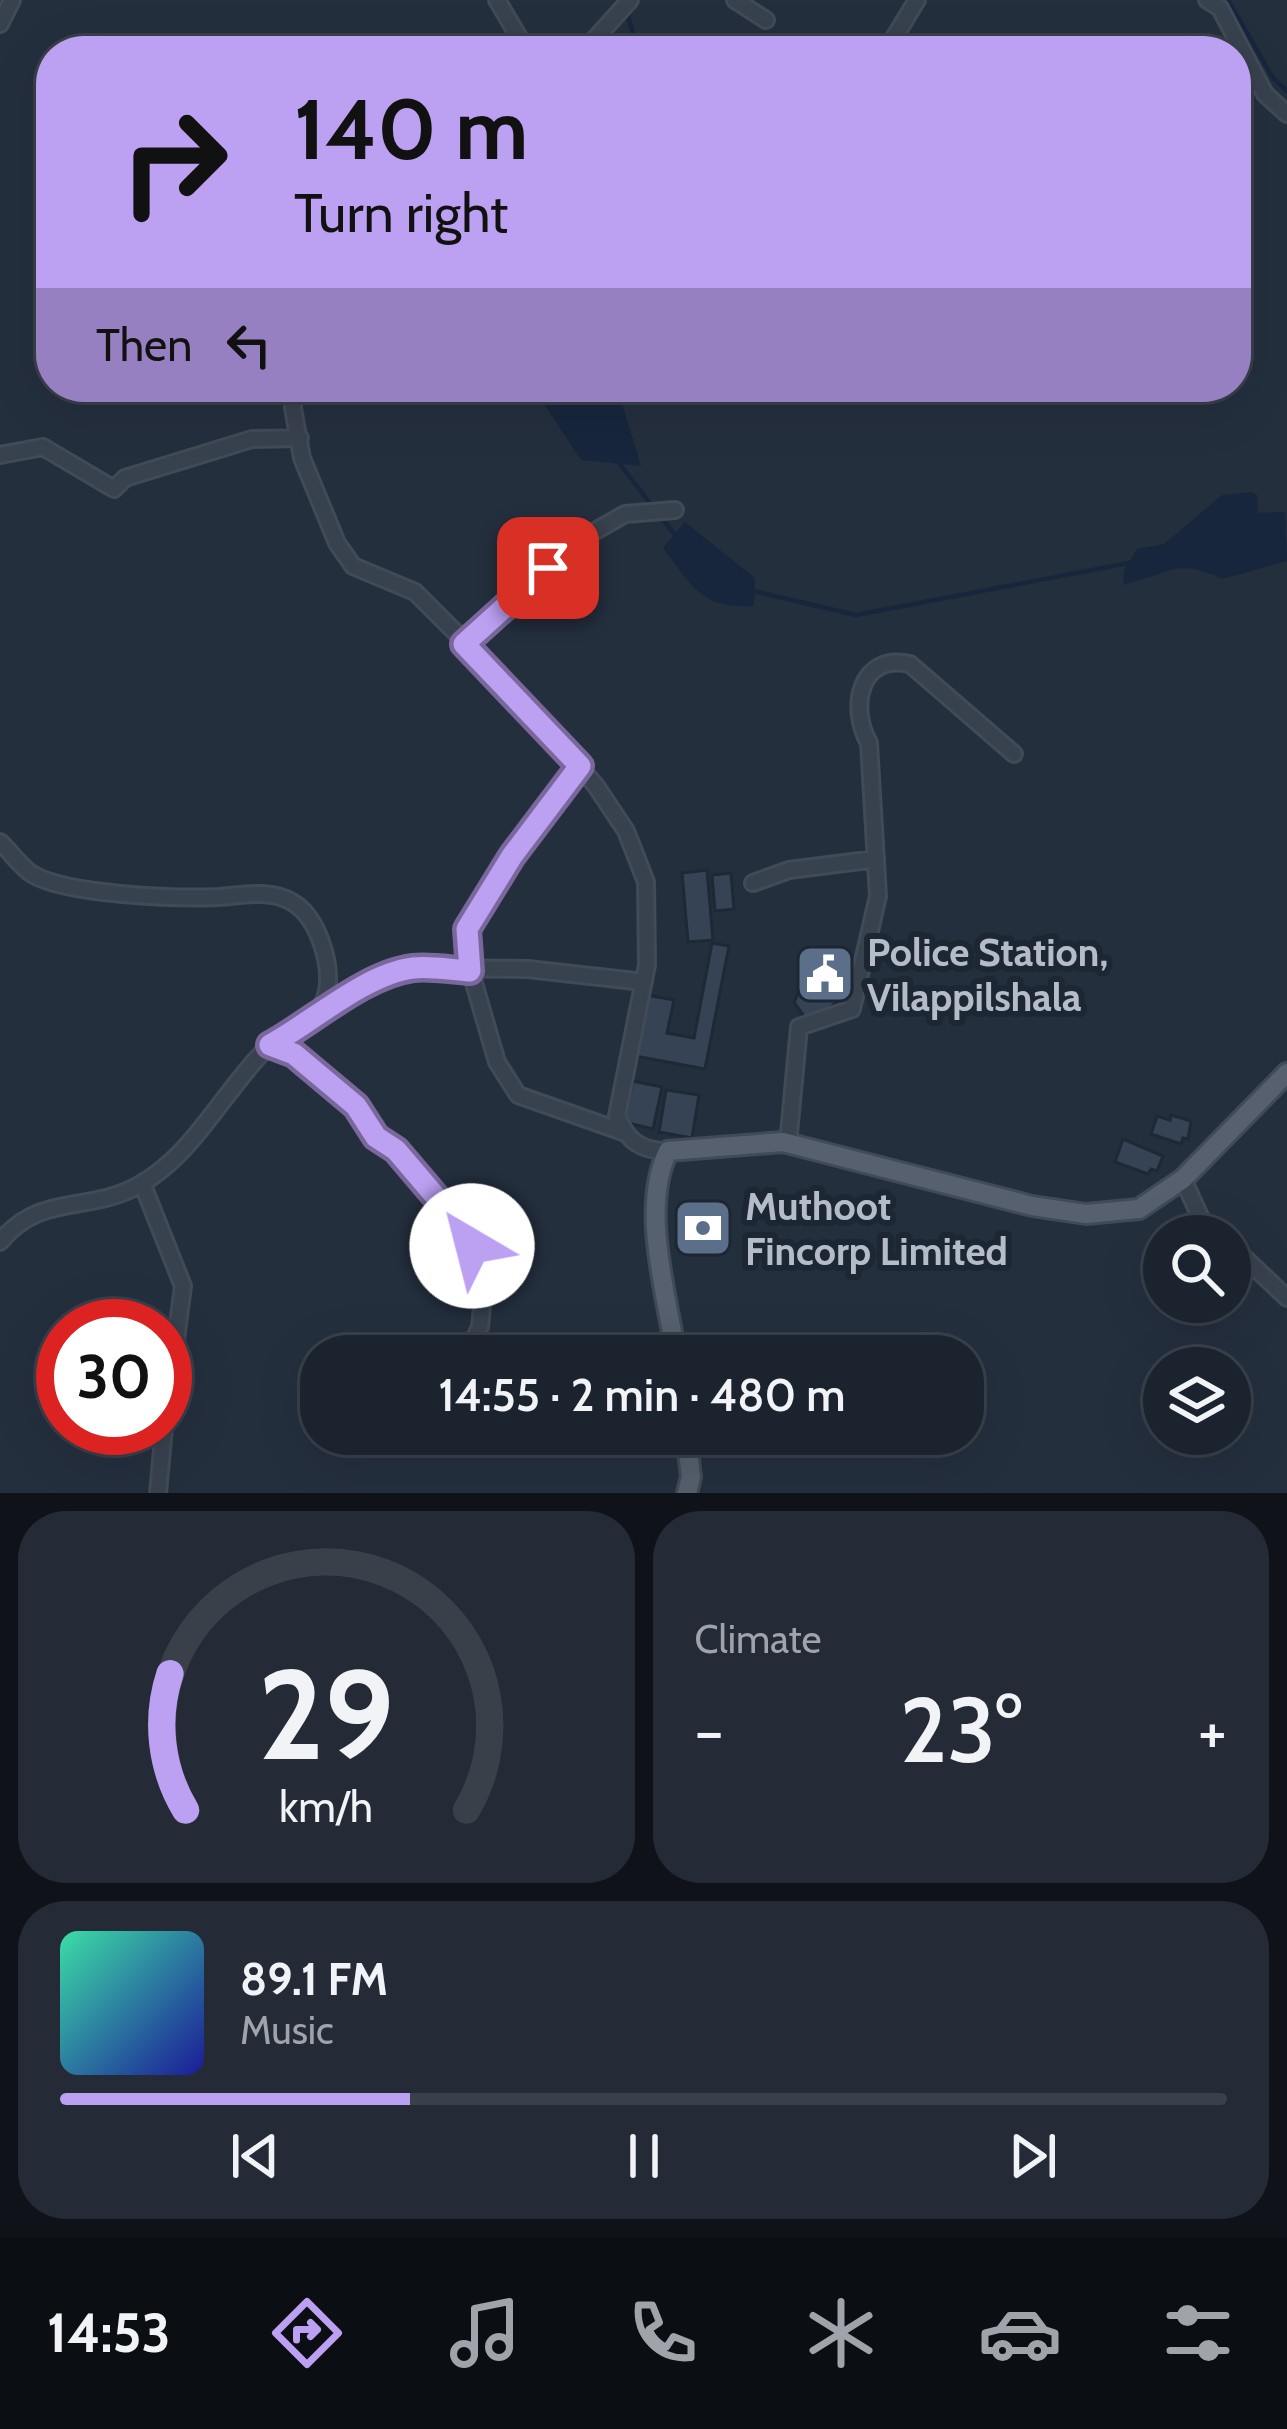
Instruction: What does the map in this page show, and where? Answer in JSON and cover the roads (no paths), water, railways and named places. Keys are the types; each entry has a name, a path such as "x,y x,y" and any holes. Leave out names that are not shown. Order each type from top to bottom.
{"main road":[{"path":"673,1335 656,1175 668,1151 788,1144 1032,1206 1086,1214 1139,1209 1183,1179 1287,1072"},
{"path":"687,1493 688,1455"}],"street":[{"path":"0,24 12,0"},
{"path":"497,0 518,36"},
{"path":"598,36 630,0"},
{"path":"735,0 766,20"},
{"path":"895,36 917,0"},
{"path":"1207,0 1220,8 1235,36"},
{"path":"1251,67 1265,94 1287,114"},
{"path":"293,402 310,482 353,566 415,592 580,766 626,831 646,882 650,920 644,982 617,1116 623,1132"},
{"path":"0,455 43,447 114,489 125,478 253,439 300,438"},
{"path":"464,644 576,542 625,514 675,510"},
{"path":"788,1144 799,1028 852,1009 874,919 876,859 869,743 857,721 860,690 868,674 893,661 910,664 1014,754"},
{"path":"580,766 512,856 467,929 470,971 497,1062 518,1095 623,1132 650,1151 668,1151"},
{"path":"0,842 29,872 63,888 281,896 299,906 318,933 327,990 319,1009"},
{"path":"753,883 789,870 876,859"},
{"path":"0,1242 33,1211 105,1199 139,1186 186,1146 235,1081 270,1045 300,1028 319,1009 410,968 528,969 644,982"},
{"path":"270,1045 294,1054 356,1106 376,1137 400,1155 464,1232 483,1296 476,1335"},
{"path":"1183,1179 1199,1215"},
{"path":"144,1188 183,1286 181,1299"},
{"path":"1251,1264 1287,1298"},
{"path":"158,1493 159,1455"}],"water":[{"path":"543,402 622,402 641,466 581,460"},
{"path":"1222,495 1257,495 1258,513 1285,512 1287,561 1223,579 1182,568 1123,585 1124,570 1137,549 1164,544"},
{"path":"685,522 755,578 754,606 710,599 682,574 663,548"}],"waterway":[{"path":"1228,0 1249,36"},
{"path":"628,15 633,36"},
{"path":"1251,40 1273,78 1287,91"},
{"path":"616,459 653,507"},
{"path":"660,516 675,535"},
{"path":"753,591 856,615 1129,563"}],"place":[{"name":"Police Station, Vilappilshala","path":"825,974"},
{"name":"Muthoot Fincorp Limited","path":"703,1228"}]}
